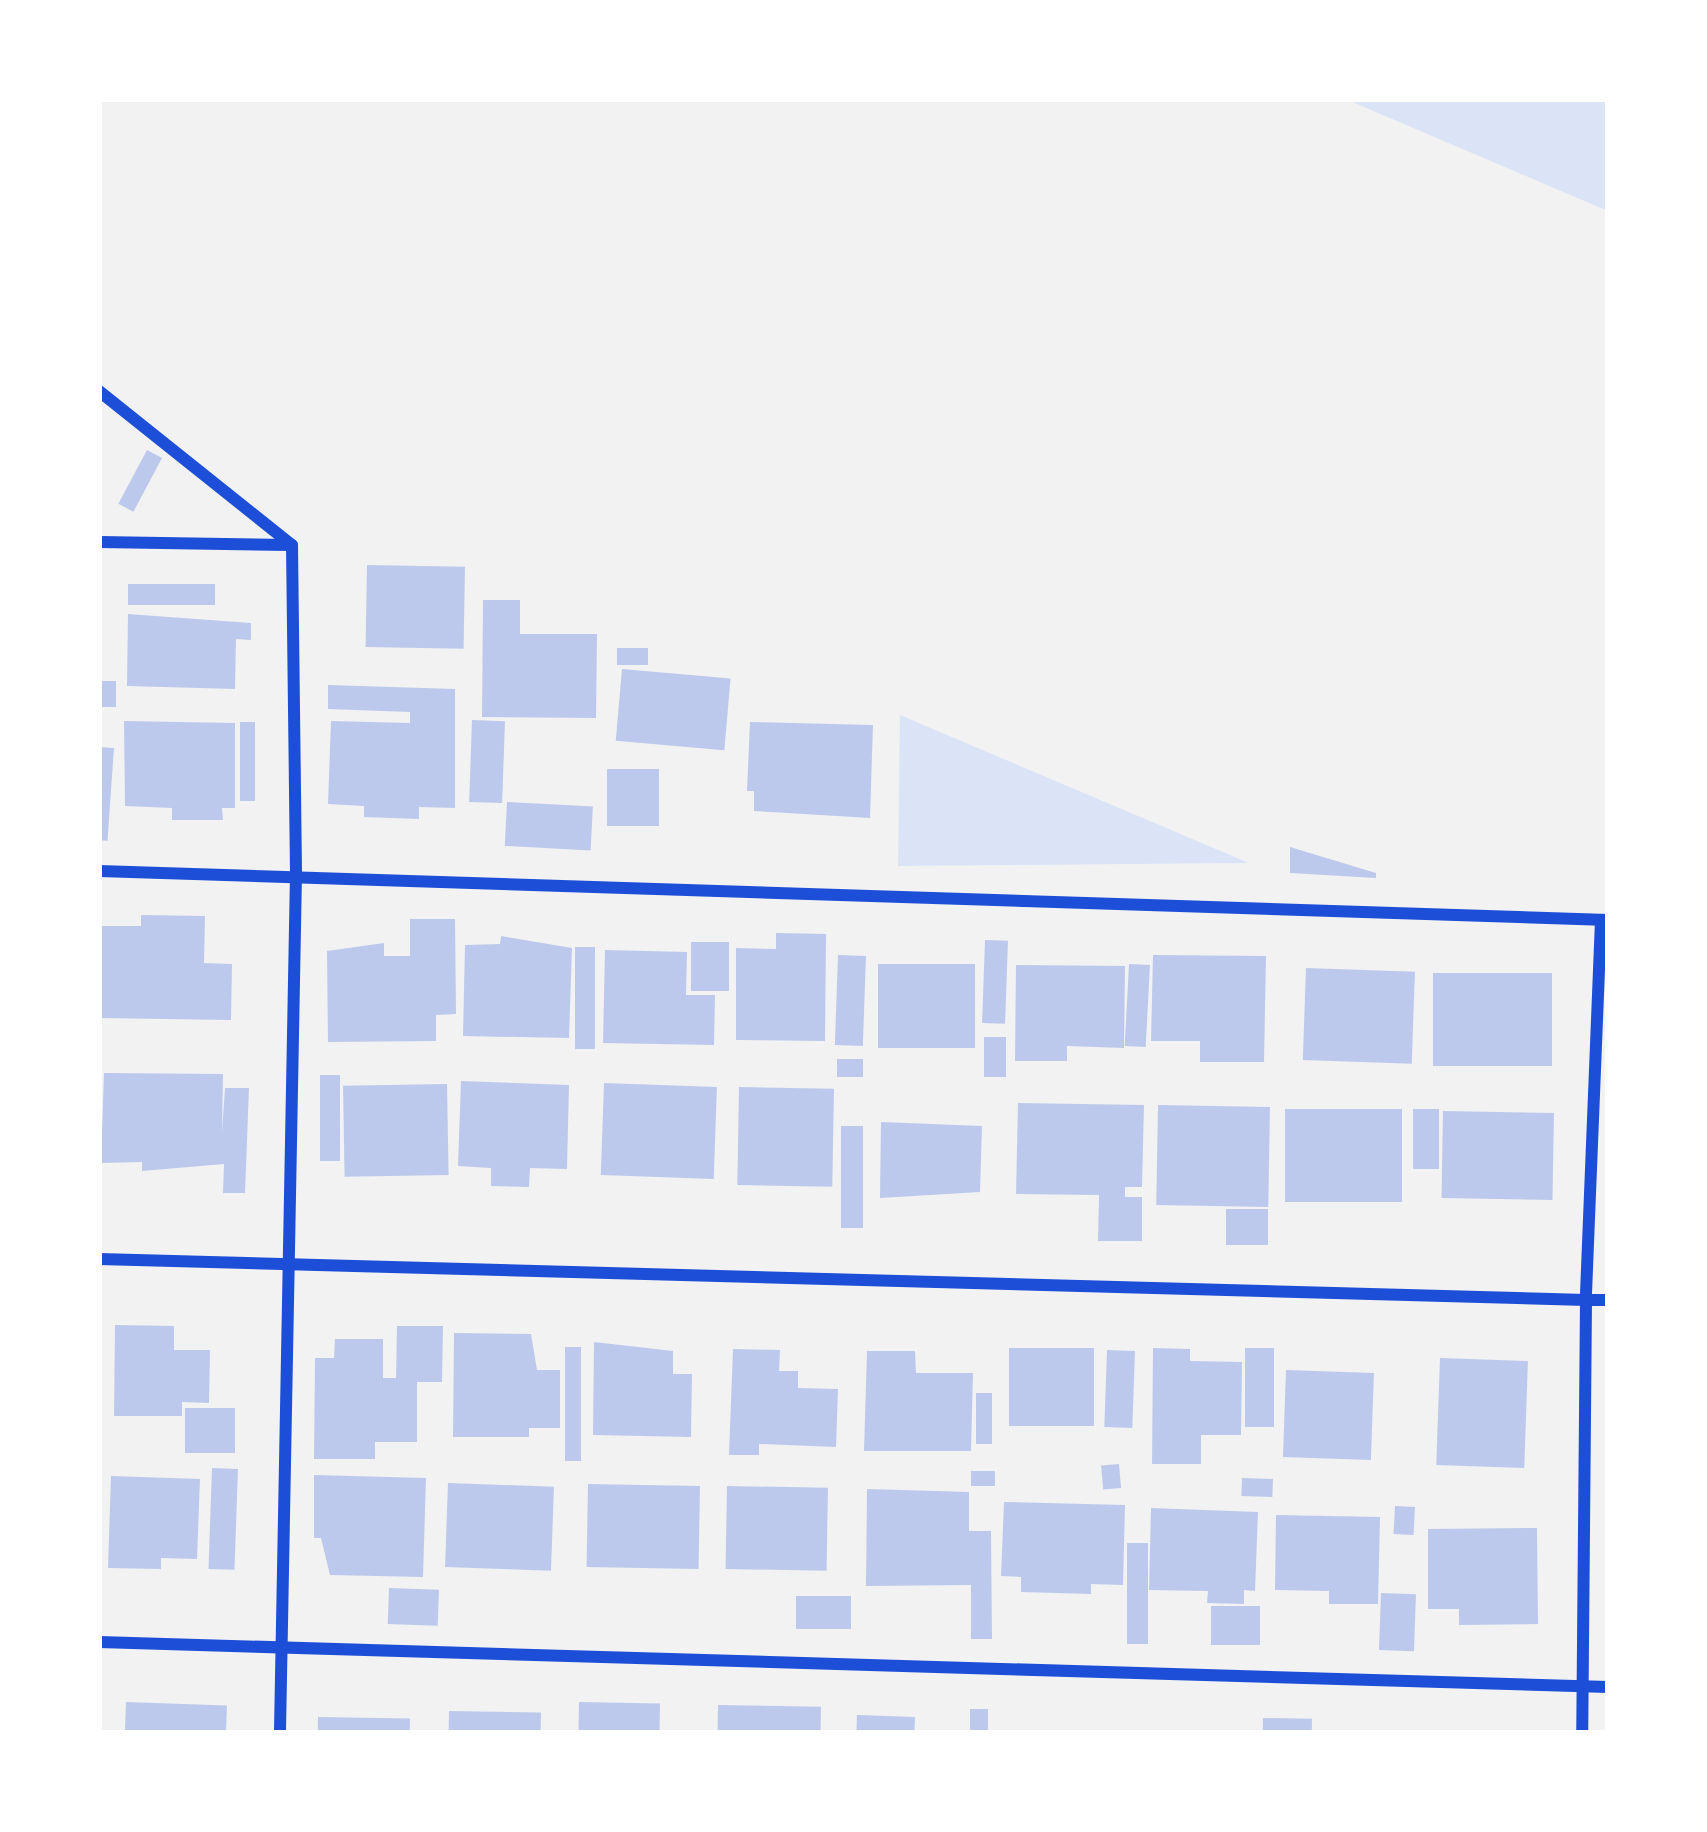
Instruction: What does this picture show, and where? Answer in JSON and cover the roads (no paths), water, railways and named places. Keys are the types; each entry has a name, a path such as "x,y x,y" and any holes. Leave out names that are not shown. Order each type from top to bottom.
{"street":[{"path":"99,391 292,545"},
{"path":"99,542 292,545"},
{"path":"280,1733 284,1261 296,874 292,545"},
{"path":"99,871 1605,920 1586,1300 1582,1733"},
{"path":"99,1258 1608,1300"},
{"path":"99,1642 1608,1687"}]}
